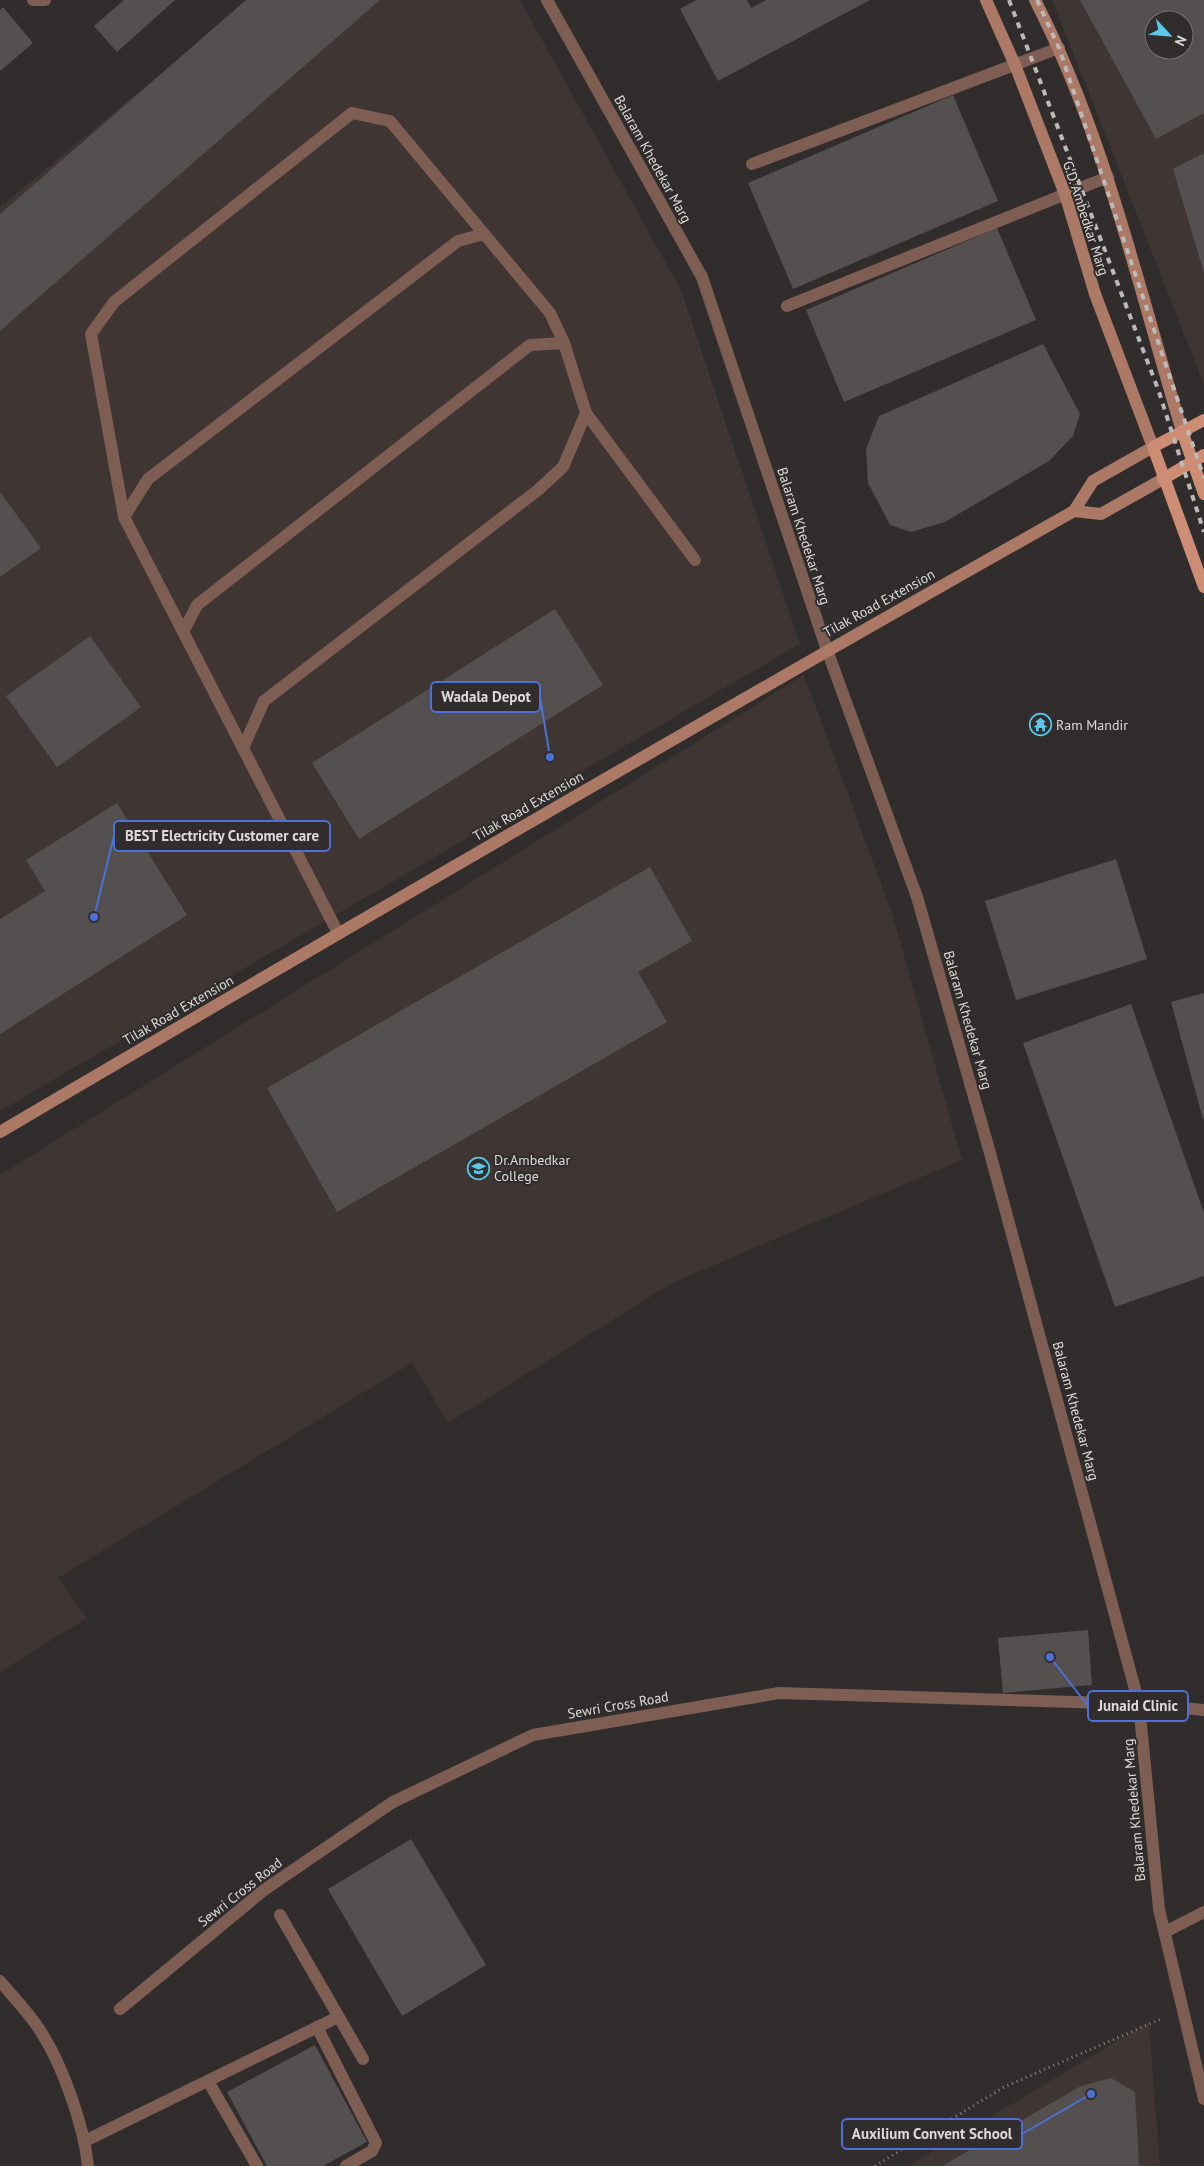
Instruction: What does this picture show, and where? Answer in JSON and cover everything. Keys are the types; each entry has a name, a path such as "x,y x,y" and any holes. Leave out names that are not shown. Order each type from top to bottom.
{"main road":[{"name":"G.D. Ambedkar Marg","path":"986,0 1015,65 1066,194 1095,294 1152,447"},
{"path":"1035,0 1060,48 1108,177 1182,431 1204,494"},
{"name":"Tilak Road Extension","path":"0,1132 338,933 826,650 1074,511 1093,481 1204,420"},
{"path":"1152,447 1204,587"},
{"path":"1074,511 1101,514 1204,455"}],"street":[{"path":"33,0 46,0"},
{"name":"Balaram Khedekar Marg","path":"547,0 702,277 826,650 917,898 993,1162 1139,1704 1159,1909 1204,2099"},
{"path":"752,164 1060,48"},
{"path":"338,933 124,517 91,334 114,302 352,113 390,121 550,313 564,343 586,413 695,560"},
{"path":"787,306 1108,177"},
{"path":"124,517 148,479 458,242 484,234"},
{"path":"183,632 197,605 530,344 564,343"},
{"path":"243,748 264,701 538,490 563,467 586,413"},
{"name":"Sewri Cross Road","path":"120,2009 264,1890 393,1802 533,1734 779,1693 1139,1704 1204,1710"},
{"path":"1165,1932 1204,1912"},
{"path":"280,1915 363,2059"},
{"path":"0,1981 41,2032 64,2080 86,2141 88,2166"},
{"path":"86,2141 338,2017"},
{"path":"317,2027 376,2143 372,2151 346,2166"},
{"path":"208,2081 257,2166"}],"path":[{"path":"875,2166 1004,2087 1184,2009"}],"shaded area":[{"path":"249,0 520,0 682,292 800,644 0,1111 0,207"},
{"path":"1052,0 1204,0 1204,384"},
{"name":"Dr.Ambedkar College","path":"804,675 892,913 962,1160 672,1283 448,1423 412,1363 58,1578 87,1618 0,1672 0,1175"},
{"path":"1149,2022 1160,2166 908,2166"}],"building":[{"path":"124,0 175,0 117,52 94,26"},
{"path":"246,0 380,0 0,331 0,214"},
{"path":"696,0 747,0 751,8 766,0 870,0 718,81 680,9"},
{"path":"1080,0 1204,0 1204,113 1156,139"},
{"path":"3,7 33,43 0,71 0,10"},
{"path":"953,95 998,201 793,289 748,183"},
{"path":"1204,153 1204,273 1173,169"},
{"path":"997,228 1036,320 844,402 806,310"},
{"path":"1043,344 1080,414 1073,436 1049,461 945,522 911,532 890,525 868,483 866,449 879,416"},
{"path":"0,492 41,548 0,577"},
{"path":"555,609 603,685 359,839 312,763"},
{"path":"90,636 141,707 57,767 6,696"},
{"path":"117,803 187,915 0,1034 0,919 45,891 26,860"},
{"path":"1116,859 1147,959 1016,1000 985,901"},
{"path":"650,867 692,941 638,972 667,1022 337,1212 267,1088"},
{"path":"1204,993 1204,1119 1203,1119 1171,1002"},
{"path":"1131,1004 1204,1213 1204,1276 1115,1307 1023,1043"},
{"path":"1088,1630 1092,1685 1003,1693 998,1638"},
{"path":"411,1839 486,1965 402,2016 328,1889"},
{"path":"315,2045 367,2142 323,2166 267,2166 227,2092"},
{"path":"1111,2078 1135,2092 1139,2166 942,2166 1081,2086"}],"railway":[{"path":"1009,0 1158,389 1204,532"},
{"path":"1037,0 1059,48 1204,478"}],"place":[{"name":"Ram Mandir","path":"1040,725"},
{"name":"Wadala Depot","path":"550,757"},
{"name":"BEST Electricity Customer care","path":"94,917"},
{"name":"Dr.Ambedkar College","path":"478,1168"},
{"name":"Junaid Clinic","path":"1050,1657"},
{"name":"Auxilium Convent School","path":"1091,2094"}]}
